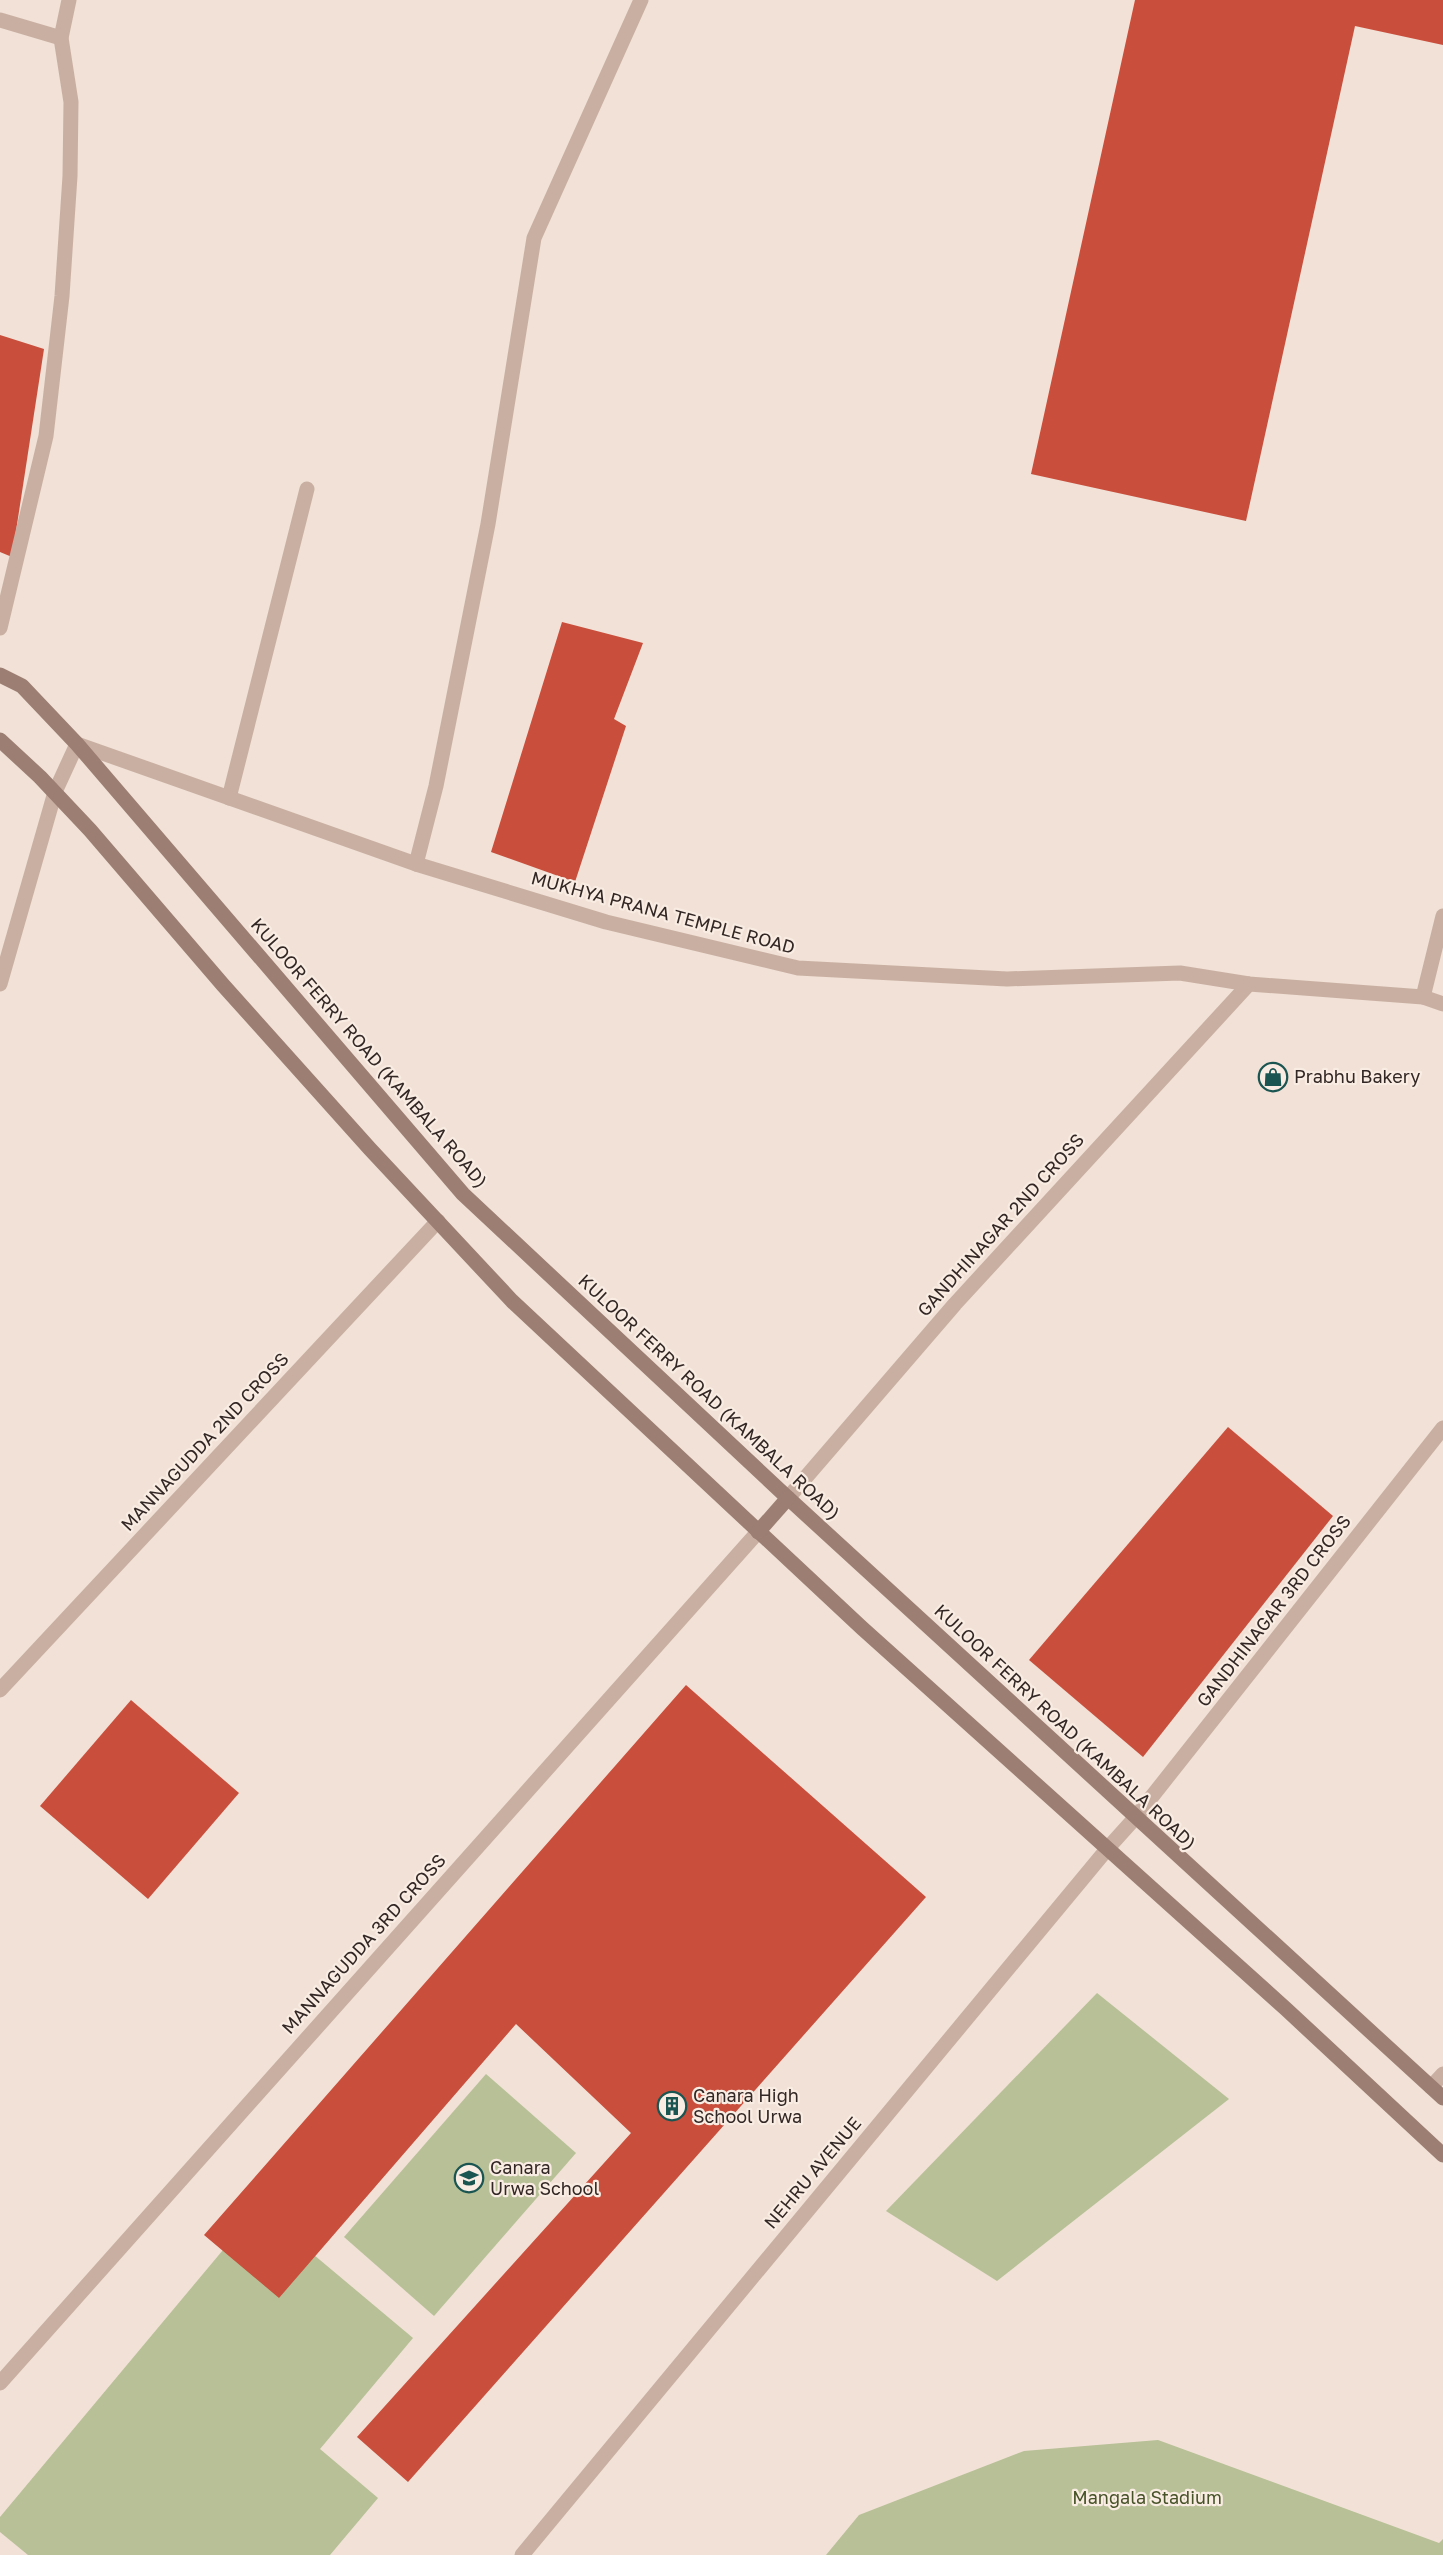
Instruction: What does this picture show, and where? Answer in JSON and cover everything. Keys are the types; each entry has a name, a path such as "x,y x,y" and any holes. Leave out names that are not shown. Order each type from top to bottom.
{"main road":[{"name":"KULOOR FERRY ROAD (KAMBALA ROAD)","path":"0,675 22,686 77,744 463,1194 788,1498 1443,2098"},
{"path":"0,740 55,792 230,994 512,1301 758,1532 1443,2155"},
{"path":"758,1532 788,1498"}],"street":[{"path":"0,628 45,436 62,296 70,176 72,102 61,38 69,0"},
{"path":"416,864 436,786 488,524 534,238 641,0"},
{"path":"0,20 61,38"},
{"path":"229,798 307,489"},
{"path":"0,984 55,792 77,744"},
{"name":"MUKHYA PRANA TEMPLE ROAD","path":"77,744 416,864 606,922 798,968 1007,980 1180,973 1249,984 1423,997 1443,1004"},
{"path":"1423,997 1443,916"},
{"name":"GANDHINAGAR 2ND CROSS","path":"788,1498 866,1404 955,1304 1249,984"},
{"name":"MANNAGUDDA 2ND CROSS","path":"0,1690 438,1221"},
{"name":"GANDHINAGAR 3RD CROSS","path":"1135,1818 1443,1428"},
{"name":"MANNAGUDDA 3RD CROSS","path":"0,2383 758,1532"},
{"name":"NEHRU AVENUE","path":"522,2555 1107,1848 1135,1818"},
{"path":"1431,2087 1443,2074"}],"green space":[{"path":"1097,1993 1229,2099 997,2281 886,2211"},
{"path":"486,2074 576,2153 434,2316 344,2237"},
{"path":"258,2208 413,2338 320,2449 378,2498 330,2555 28,2555 0,2532 0,2517"},
{"name":"Mangala Stadium","path":"1158,2440 1439,2543 1443,2539 1443,2555 826,2555 859,2515 1024,2451"}],"building":[{"path":"1135,0 1443,0 1443,45 1355,26 1246,521 1031,474"},
{"path":"0,335 44,349 12,557 0,552"},
{"path":"562,622 643,643 614,719 626,726 575,882 491,852"},
{"path":"1228,1427 1333,1516 1143,1757 1029,1660"},
{"name":"Canara High School Urwa","path":"686,1685 926,1897 408,2482 357,2437 631,2133 516,2024 279,2298 204,2235"},
{"path":"131,1700 239,1793 148,1899 40,1806"}],"place":[{"name":"Prabhu Bakery","path":"1273,1077"},
{"name":"Canara High School Urwa","path":"672,2106"},
{"name":"Canara Urwa School","path":"469,2178"}]}
